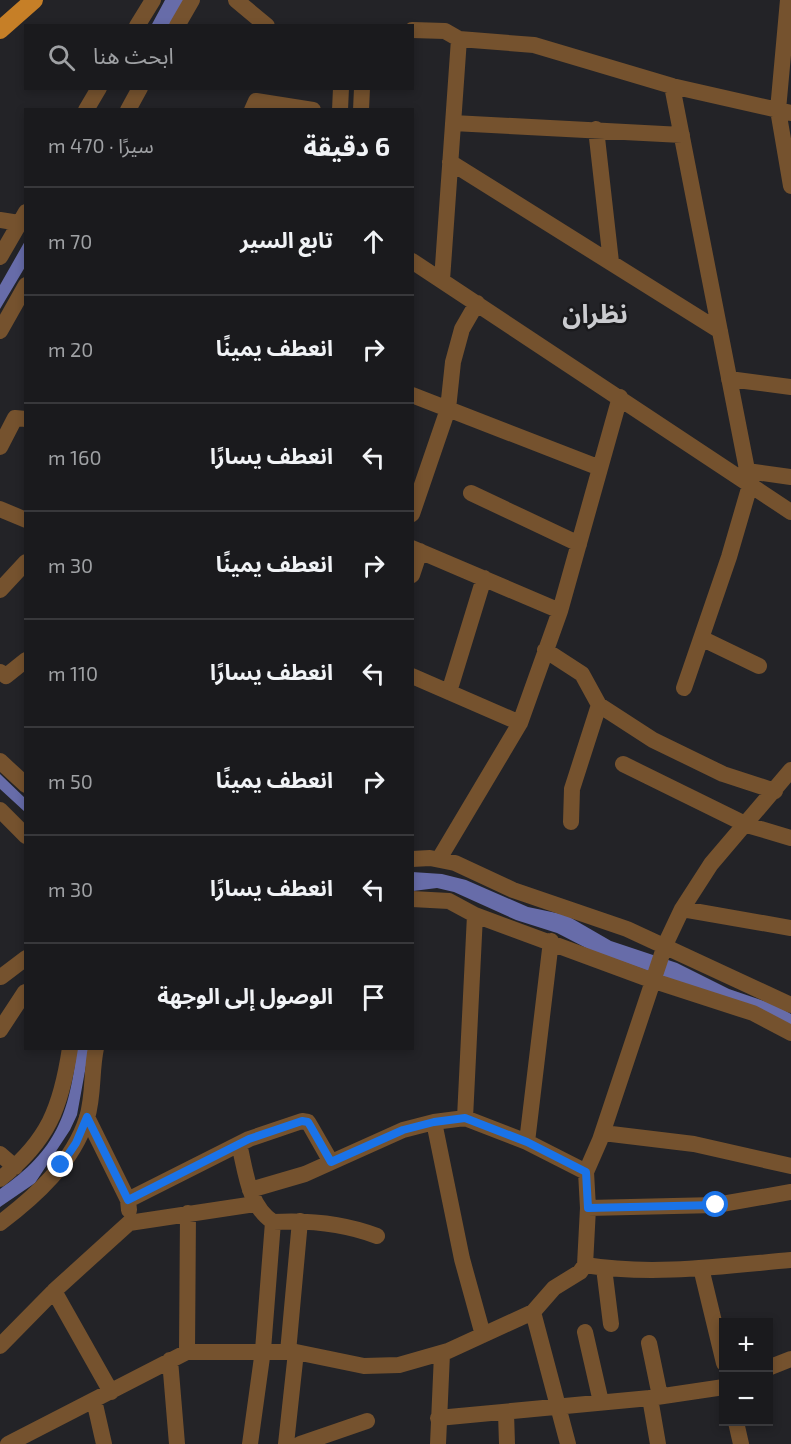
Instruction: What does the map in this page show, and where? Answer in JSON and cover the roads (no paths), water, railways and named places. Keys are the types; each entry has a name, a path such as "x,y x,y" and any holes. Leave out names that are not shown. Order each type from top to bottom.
{"main road":[{"path":"0,30 34,0"}],"street":[{"path":"138,24 153,0"},
{"path":"178,24 192,0"},
{"path":"236,0 265,24"},
{"path":"788,0 784,111 791,186"},
{"path":"414,30 445,31 459,39 534,45 672,86 784,111"},
{"path":"442,280 459,39"},
{"path":"672,86 749,478 703,639 684,688"},
{"path":"87,108 98,90"},
{"path":"129,108 139,90"},
{"path":"340,108 341,90"},
{"path":"361,108 362,90"},
{"path":"253,108 256,101 300,108"},
{"path":"453,123 682,135"},
{"path":"596,129 611,262"},
{"path":"450,162 720,331"},
{"path":"0,220 22,217"},
{"path":"0,257 22,217"},
{"path":"414,262 749,478 791,512"},
{"path":"0,331 24,289"},
{"path":"414,508 448,408 453,362 462,329 477,303"},
{"path":"729,379 791,387"},
{"path":"414,396 600,468"},
{"path":"439,859 520,723 560,611 620,397"},
{"path":"0,447 15,418 24,419"},
{"path":"749,478 791,477"},
{"path":"471,493 579,544"},
{"path":"0,509 24,519"},
{"path":"416,549 560,611"},
{"path":"0,590 24,564"},
{"path":"449,692 484,578"},
{"path":"703,639 759,666"},
{"path":"545,650 582,674 599,705 688,758 723,774 775,792"},
{"path":"0,672 6,676 24,662"},
{"path":"414,677 520,723"},
{"path":"571,822 572,789 599,705"},
{"path":"0,761 24,783"},
{"path":"623,764 747,825 791,838"},
{"path":"8,1444 187,1352 262,1350 292,1352 364,1366 399,1365 442,1354 533,1312 554,1288 580,1272 585,1265 588,1208 586,1172 603,1133 664,947 682,909 711,864 747,825 791,770"},
{"path":"0,810 24,834"},
{"path":"414,859 439,859 455,863 513,890 627,929 791,1005"},
{"path":"414,899 449,901 475,915 753,1014 791,1034"},
{"path":"682,909 791,928"},
{"path":"465,1118 475,915"},
{"path":"527,1142 551,941"},
{"path":"24,959 0,977 24,992"},
{"path":"0,1030 24,994"},
{"path":"0,1179 28,1156 49,1126 64,1081 70,1050"},
{"path":"0,1223 36,1194 76,1143 87,1117 96,1050"},
{"path":"87,1117 128,1200 129,1223"},
{"path":"0,1346 54,1291 129,1223 188,1213 252,1197 403,1130 434,1122 465,1118 527,1142 586,1172"},
{"path":"128,1200 239,1144 302,1121 308,1122 331,1162"},
{"path":"434,1122 462,1259 483,1335"},
{"path":"603,1133 694,1144 791,1166"},
{"path":"239,1144 252,1197 262,1215 273,1222 300,1221 350,1226 377,1236"},
{"path":"0,1154 15,1167"},
{"path":"588,1208 716,1205 791,1192"},
{"path":"187,1352 188,1213"},
{"path":"286,1444 300,1221"},
{"path":"250,1444 262,1350 273,1222"},
{"path":"585,1265 603,1268 701,1268 791,1260"},
{"path":"603,1268 611,1324"},
{"path":"701,1268 719,1346"},
{"path":"54,1291 111,1392"},
{"path":"533,1312 568,1444"},
{"path":"585,1332 601,1402"},
{"path":"649,1343 658,1444"},
{"path":"438,1444 442,1354"},
{"path":"773,1366 791,1359"},
{"path":"170,1360 177,1444"},
{"path":"438,1418 655,1397 719,1388"},
{"path":"94,1400 104,1444"},
{"path":"506,1413 507,1444"},
{"path":"300,1444 367,1421"},
{"path":"737,1426 741,1444"}],"water":[{"path":"165,0 185,0 171,24 152,24"},
{"path":"24,243 24,269 0,309 0,285"},
{"path":"0,774 24,797 24,811 0,789"},
{"path":"414,872 442,874 466,880 528,907 566,915 611,941 677,963 729,989 776,1005 791,1014 791,1029 690,986 590,950 557,933 516,920 454,892 437,888 414,891"},
{"path":"77,1050 89,1050 77,1115 70,1130 35,1183 0,1207 0,1189 35,1160 57,1129 70,1093"}],"district":[{"name":"نظران","path":"595,312"}]}
